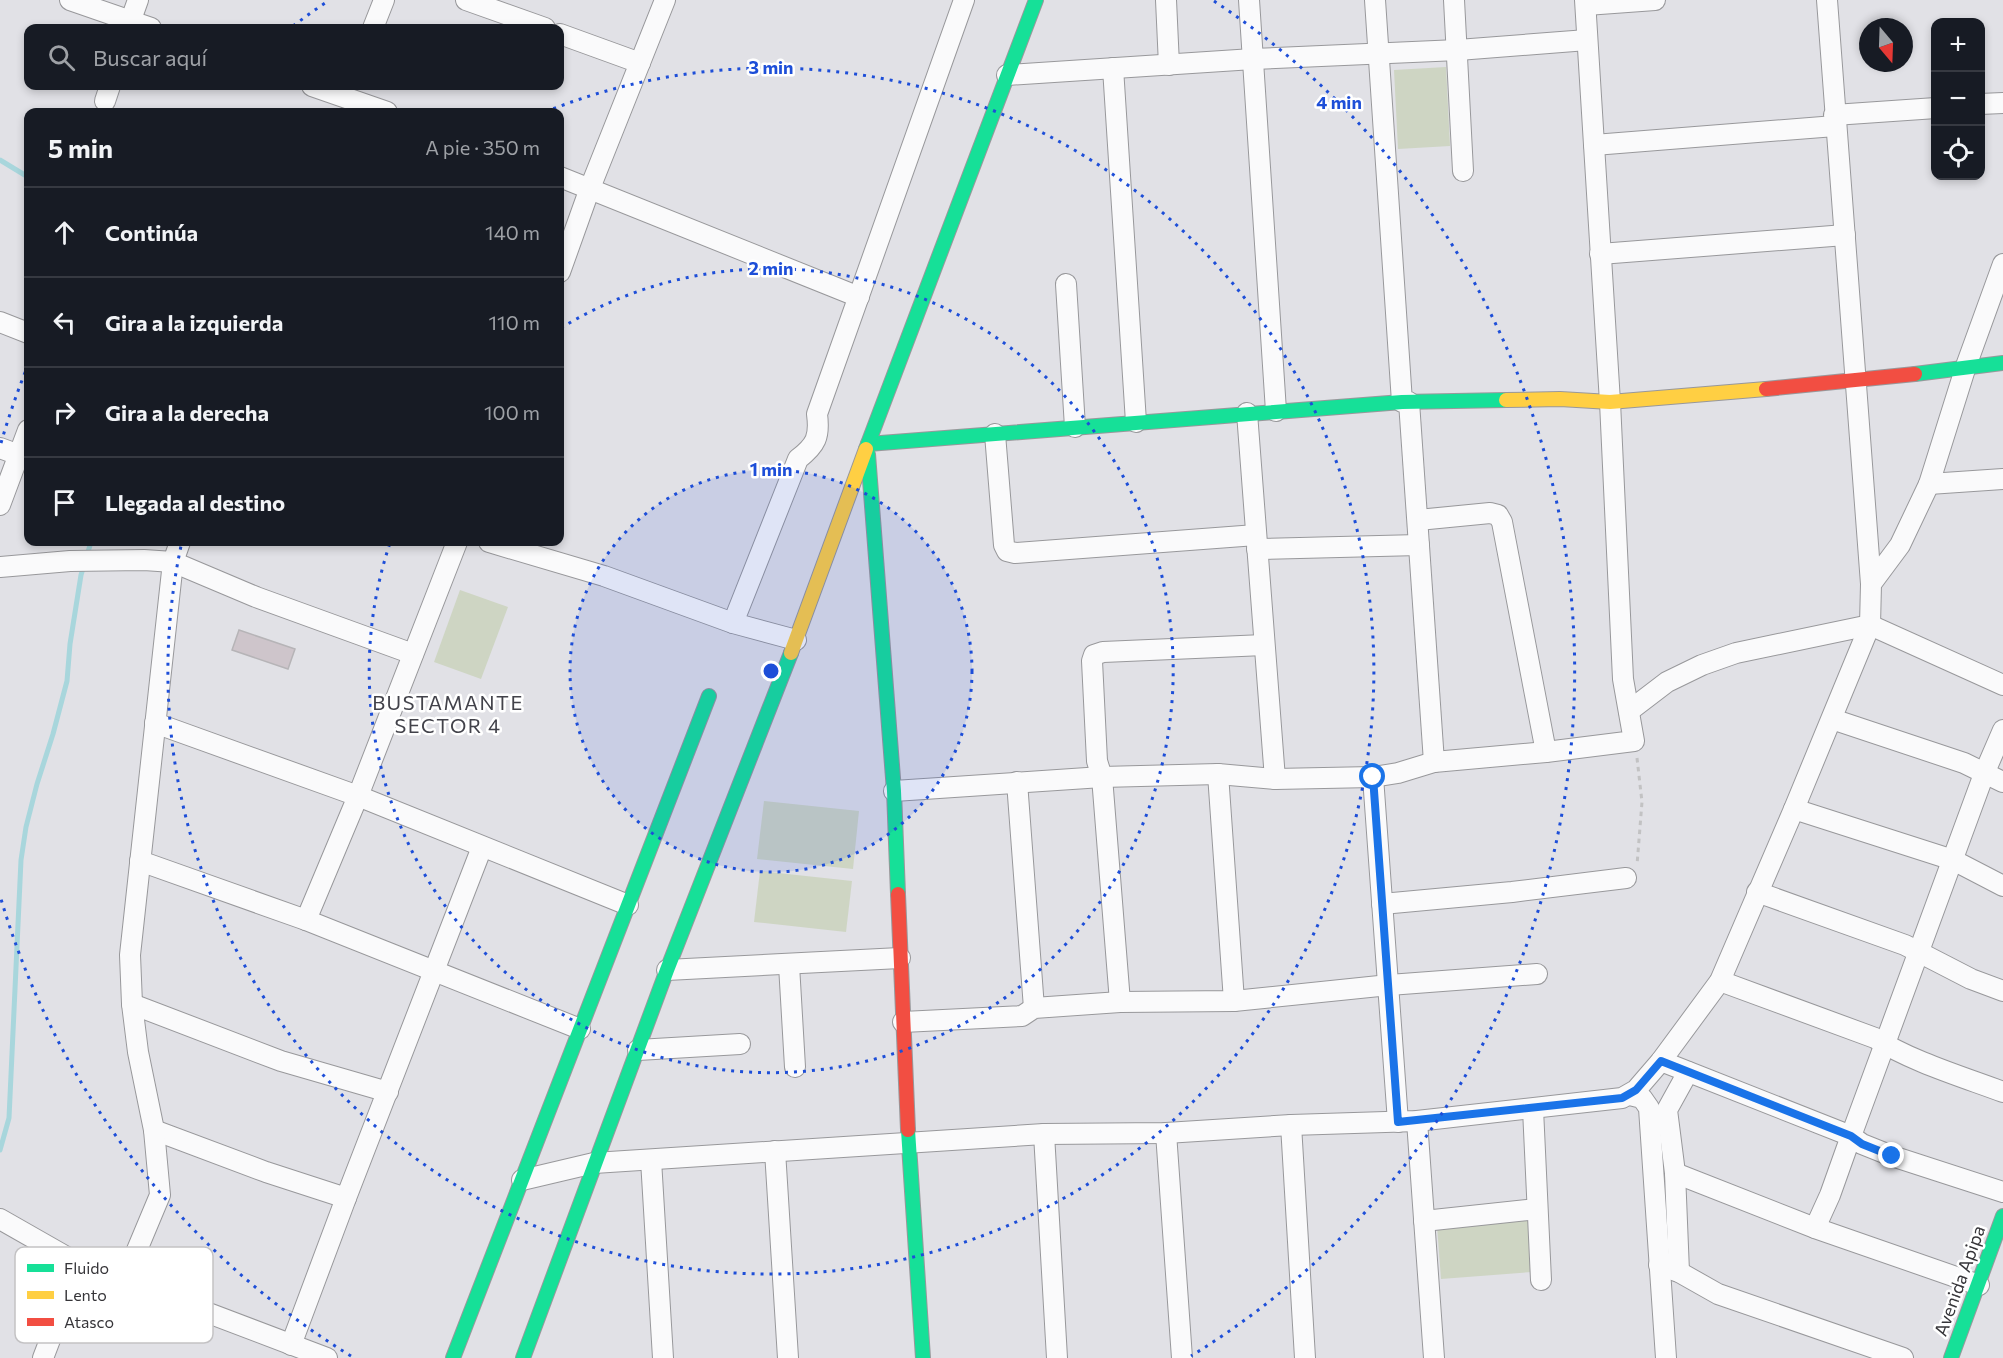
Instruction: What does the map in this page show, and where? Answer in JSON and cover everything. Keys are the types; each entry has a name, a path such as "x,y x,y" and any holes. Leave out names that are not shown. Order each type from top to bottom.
{"street":[{"path":"70,0 127,24"},
{"path":"129,24 138,0"},
{"path":"375,24 384,0"},
{"path":"466,0 534,24"},
{"path":"564,261 664,0"},
{"path":"733,623 798,459 817,439 819,428 817,414 964,0"},
{"path":"523,1358 594,1163 796,639 1036,0"},
{"path":"1166,0 1170,65"},
{"path":"1249,0 1276,411"},
{"path":"1375,0 1406,402 1418,520 1434,762"},
{"path":"1454,0 1463,171"},
{"path":"894,791 1102,777 1218,774 1275,779 1373,777 1398,773 1434,762 1634,741 1623,679 1610,402 1586,3 1655,0"},
{"path":"522,1180 594,1163 1044,1134 1166,1133 1291,1125 1408,1122 1622,1098 1630,1095 1661,1061 1720,981 1870,625 1871,584 1827,0"},
{"path":"564,35 640,63"},
{"path":"1007,75 1253,59 1458,50 1587,40"},
{"path":"1113,68 1136,422"},
{"path":"323,90 375,108"},
{"path":"1985,104 2003,103"},
{"path":"1594,145 1931,108"},
{"path":"564,178 859,297"},
{"path":"1600,254 1845,235"},
{"path":"1871,584 1900,545 1929,484 1966,366 2003,264"},
{"path":"1066,284 1075,427"},
{"path":"0,322 24,331"},
{"path":"868,444 1406,402 1560,399 1610,402 1856,381 2003,363"},
{"path":"1247,413 1275,779"},
{"path":"995,435 1004,545 1007,551 1015,553 1256,542 1419,545"},
{"path":"0,504 24,441"},
{"path":"868,444 894,791 909,1143 923,1358"},
{"path":"0,448 19,455"},
{"path":"1929,484 2003,479"},
{"path":"1418,520 1490,513 1498,515 1502,522 1546,752"},
{"path":"138,1247 160,1195 154,1130 138,1052 132,1004 130,955 173,562 179,546"},
{"path":"306,920 358,796 455,546"},
{"path":"503,546 604,576 733,623 796,639"},
{"path":"0,567 70,561 173,562 255,597 413,654"},
{"path":"1629,711 1667,682 1702,665 1736,653 1870,625 2003,686"},
{"path":"1120,1002 1102,777 1097,761 1092,661 1094,655 1103,652 1264,645"},
{"path":"453,1358 709,696"},
{"path":"1832,718 1964,763 2003,782"},
{"path":"155,723 358,796 628,905"},
{"path":"1815,1228 1830,1195 1984,774 2003,730"},
{"path":"1218,774 1234,1001"},
{"path":"1373,777 1389,985 1424,1221 1434,1358"},
{"path":"1017,782 1034,1008"},
{"path":"1794,808 1953,860 2003,886"},
{"path":"291,1345 482,848"},
{"path":"140,861 306,920 580,1029"},
{"path":"1382,904 1512,892 1626,878"},
{"path":"1757,892 1905,945 1971,979 2003,991"},
{"path":"667,970 900,958"},
{"path":"789,964 795,1067"},
{"path":"903,1022 1022,1016 1034,1008 1120,1002 1234,1001 1389,985 1538,974"},
{"path":"1720,981 1875,1038 1884,1044 2003,1092"},
{"path":"132,1004 281,1061 388,1092"},
{"path":"638,1050 740,1044"},
{"path":"1661,1061 1851,1136 1862,1144 1892,1156 2003,1192"},
{"path":"1679,1272 1675,1173 1667,1110 1688,1072"},
{"path":"1630,1095 1642,1098 1649,1108 1666,1358"},
{"path":"1533,1108 1541,1280"},
{"path":"1291,1125 1305,1358"},
{"path":"154,1130 266,1172 346,1198"},
{"path":"1166,1133 1182,1358"},
{"path":"1044,1134 1057,1358"},
{"path":"775,1151 788,1358"},
{"path":"651,1160 663,1358"},
{"path":"1675,1173 1815,1228 1979,1285"},
{"path":"1424,1221 1537,1209"},
{"name":"Avenida Apipa","path":"1951,1358 2003,1216"},
{"path":"0,1219 49,1247"},
{"path":"1659,1266 1679,1272 1718,1294 1903,1358"},
{"path":"213,1315 327,1358"},
{"path":"43,1358 49,1343"}],"path":[{"path":"1626,878 1636,868 1642,802 1634,741"}],"green space":[{"path":"1446,67 1450,146 1398,149 1394,70"},
{"path":"460,590 508,607 481,679 434,662"},
{"path":"764,801 859,811 853,869 757,859"},
{"path":"760,871 852,881 846,932 754,922"},
{"path":"1528,1220 1532,1272 1441,1279 1437,1226"}],"building":[{"path":"239,630 295,649 288,669 232,650"}],"waterway":[{"path":"0,160 24,175"},
{"path":"0,1150 9,1118 21,860 26,827 37,784 67,681 70,644 81,575 90,546"}],"traffic: fast":[{"path":"866,449 1036,0"},
{"path":"1915,374 2003,363"},
{"path":"868,444 1402,402 1506,400"},
{"path":"868,454 894,791 898,894"},
{"path":"523,1358 667,970 791,653"},
{"path":"453,1358 709,696"},
{"path":"908,1130 923,1358"},
{"path":"1951,1358 2003,1216"}],"traffic: slow":[{"path":"1506,400 1560,399 1610,402 1766,389"},
{"path":"791,653 866,449"}],"traffic: jam":[{"path":"1766,389 1915,374"},
{"path":"898,894 908,1130"}],"district":[{"name":"BUSTAMANTE SECTOR 4","path":"448,714"}],"route":[{"path":"1373,777 1398,1122 1622,1098 1636,1090 1661,1061 1851,1136 1862,1144 1892,1156"}]}
